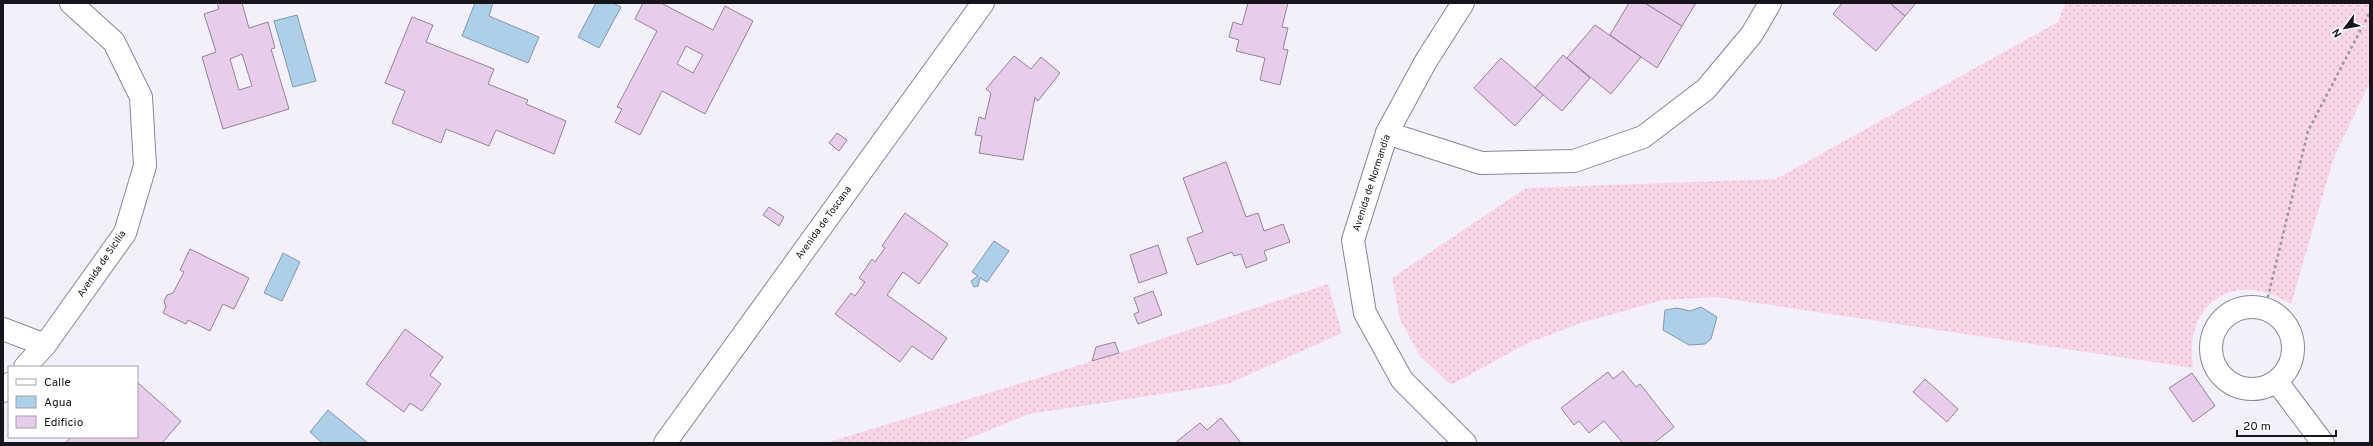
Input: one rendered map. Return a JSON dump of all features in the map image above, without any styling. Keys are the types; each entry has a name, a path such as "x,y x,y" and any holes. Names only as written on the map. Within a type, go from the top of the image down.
{"street":[{"name":"Avenida de Sicilia","path":"26,366 45,344 125,233 145,166 141,97 114,42 71,3"},
{"name":"Avenida de Toscana","path":"665,443 983,3"},
{"name":"Avenida de Normandía","path":"1463,3 1426,61 1387,133 1354,240 1365,313 1402,380 1466,443"},
{"path":"1387,133 1481,163 1574,161 1643,137 1706,89 1752,34 1770,3"},
{"path":"2251,307 2264,309 2276,315 2285,324 2292,342 2292,361 2286,372 2277,382 2264,388 2250,390 2237,387 2225,379 2216,368 2212,355 2212,341 2216,328 2225,317 2237,310 2251,307"},
{"path":"3,329 45,344"},
{"path":"2277,382 2324,443"}],"path":[{"path":"2264,309 2308,131 2370,12"}],"shaded area":[{"path":"2065,3 2370,3 2370,82 2334,157 2291,304 2270,294 2251,290 2233,291 2217,298 2205,310 2196,325 2192,345 2193,368 1716,297 1663,300 1581,323 1528,343 1451,385 1420,356 1400,319 1392,278 1526,188 1776,179 2058,22"},
{"path":"1328,284 1342,333 1228,384 1029,414 957,443 826,443 1119,353"}],"water":[{"path":"475,3 493,3 489,16 539,37 528,63 462,36"},
{"path":"596,3 613,3 621,7 599,48 578,37"},
{"path":"297,15 316,81 293,87 274,21"},
{"path":"994,241 1009,251 987,282 980,278 978,286 974,287 971,281 978,276 972,272"},
{"path":"283,253 300,262 282,301 264,293"},
{"path":"1701,307 1717,317 1711,339 1705,344 1689,345 1663,330 1665,310 1677,308 1690,311"},
{"path":"328,410 368,443 322,443 310,432"}],"building":[{"path":"217,3 242,3 249,28 268,22 275,48 271,49 289,109 223,129 202,57 216,52 204,14 219,9","holes":["242,54 252,86 239,90 230,59"]},
{"path":"643,3 661,3 713,30 725,6 753,21 705,114 662,91 640,135 615,122 622,109 617,107 657,31 635,19","holes":["686,46 703,55 693,73 677,64"]},
{"path":"1248,3 1288,3 1282,27 1288,28 1283,49 1288,50 1280,85 1260,80 1265,58 1236,51 1239,40 1229,37 1233,22 1242,25"},
{"path":"1629,3 1645,3 1682,26 1657,68 1610,35"},
{"path":"1645,3 1696,3 1682,26"},
{"path":"1842,3 1890,3 1905,16 1876,51 1833,14"},
{"path":"1890,3 1916,3 1905,16"},
{"path":"412,17 433,25 426,42 494,69 488,84 528,100 526,104 566,121 554,154 496,130 489,146 446,129 441,143 392,123 405,91 385,83"},
{"path":"1595,25 1641,57 1611,94 1567,58"},
{"path":"1563,55 1590,78 1562,111 1535,88"},
{"path":"1014,56 1031,69 1041,57 1060,73 1038,101 1035,97 1023,160 979,153 982,136 975,135 979,117 985,119 991,93 986,89"},
{"path":"1501,58 1543,95 1515,126 1474,88"},
{"path":"837,133 847,140 839,151 829,143"},
{"path":"1226,162 1246,217 1258,213 1264,231 1283,224 1290,242 1264,251 1267,260 1246,268 1241,254 1234,256 1232,252 1197,265 1187,238 1203,232 1183,178"},
{"path":"769,207 784,217 779,226 763,215"},
{"path":"905,213 948,244 919,284 903,272 887,295 947,338 932,360 912,346 900,362 835,314 851,293 855,296 865,282 859,278 872,259 875,262 885,248 882,246"},
{"path":"1158,245 1167,273 1139,283 1130,255"},
{"path":"190,249 249,278 234,309 223,304 210,331 188,320 186,324 163,313 166,307 164,301 167,295 173,293 184,272 180,270"},
{"path":"1153,291 1162,315 1138,324 1134,314 1139,312 1134,298"},
{"path":"405,329 443,357 430,375 441,384 422,411 410,403 404,412 366,384"},
{"path":"1115,342 1119,353 1092,361 1096,347"},
{"path":"1623,371 1636,387 1640,384 1674,427 1654,443 1623,443 1604,421 1589,433 1579,421 1574,425 1561,408 1608,372 1613,379"},
{"path":"2192,373 2215,406 2193,422 2169,388"},
{"path":"1925,379 1958,409 1947,422 1913,392"},
{"path":"138,383 181,421 162,443 65,443 70,438 138,438"},
{"path":"1221,418 1241,443 1175,443 1200,423 1207,430"}]}
